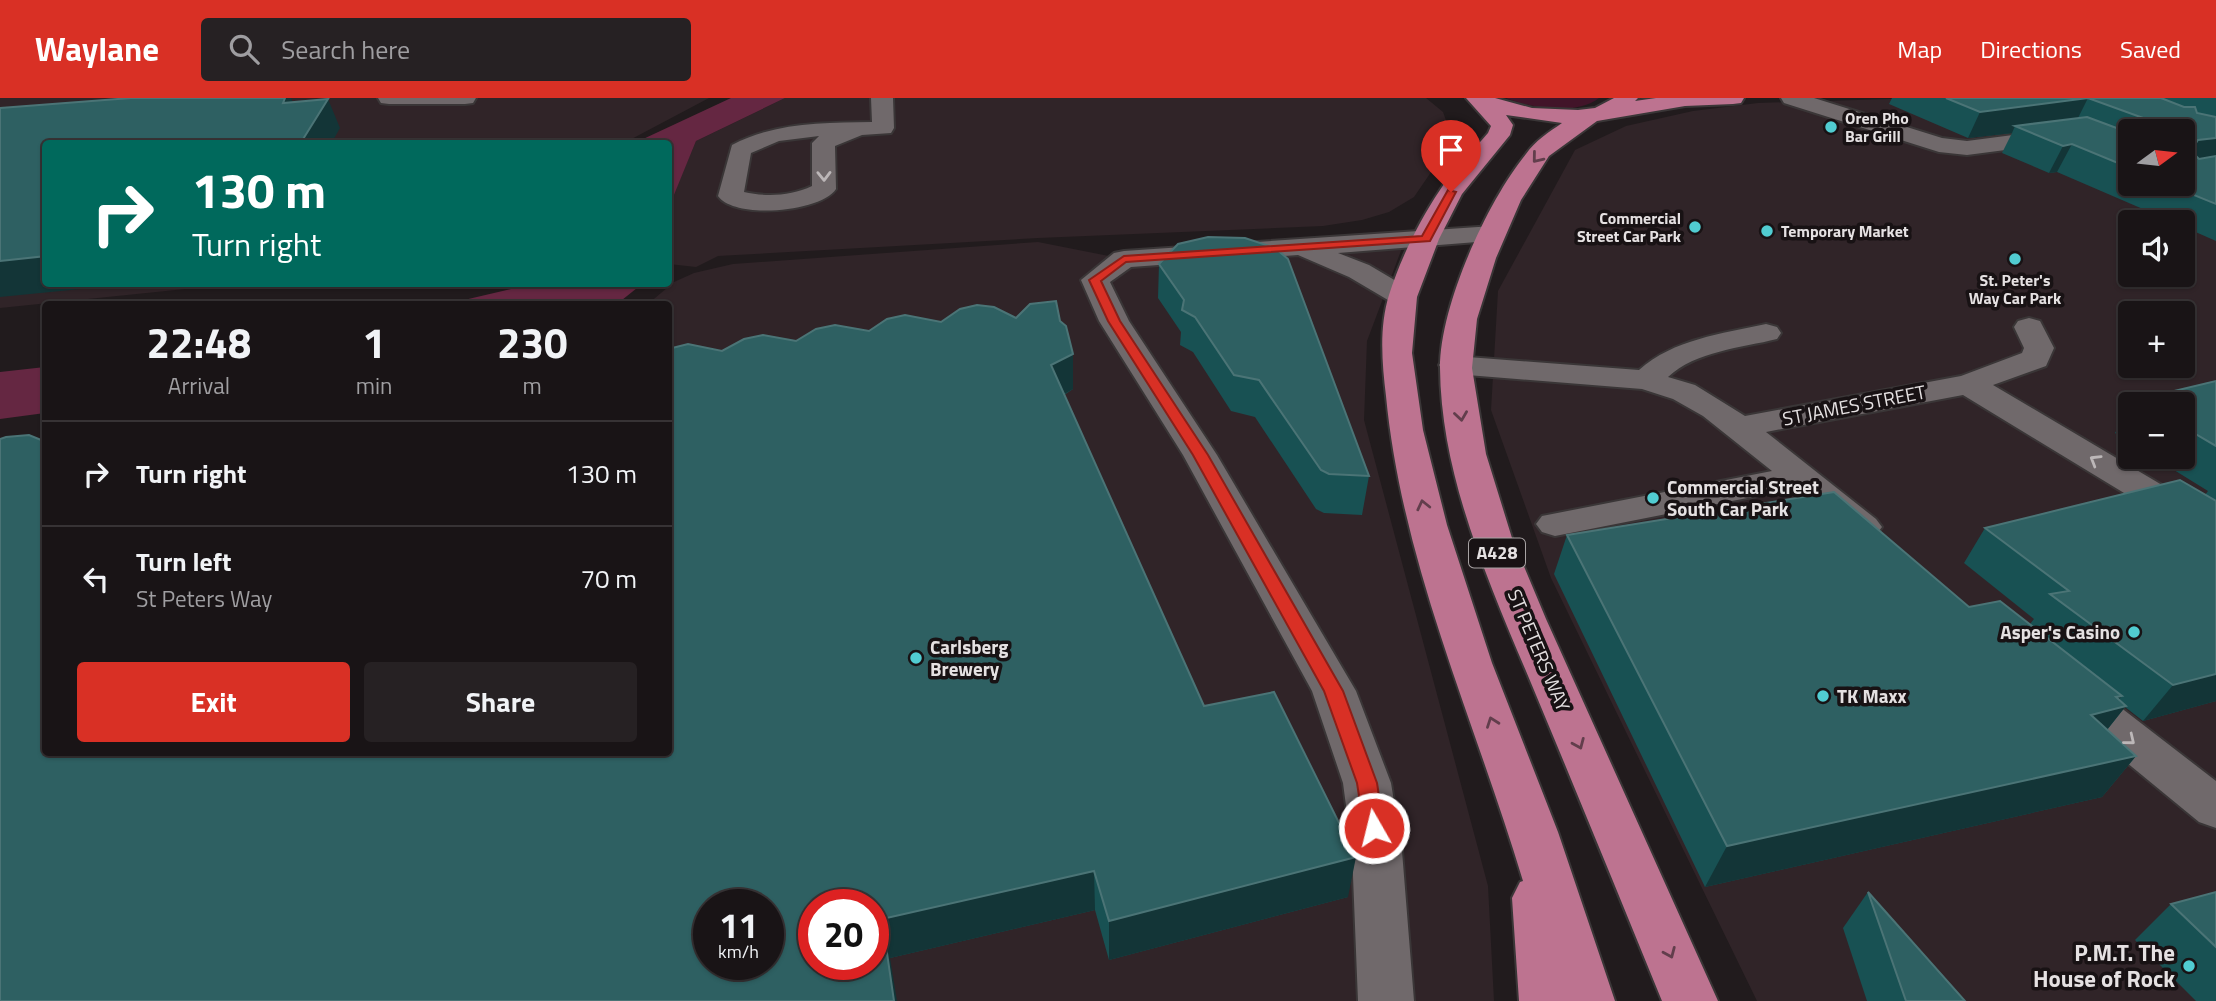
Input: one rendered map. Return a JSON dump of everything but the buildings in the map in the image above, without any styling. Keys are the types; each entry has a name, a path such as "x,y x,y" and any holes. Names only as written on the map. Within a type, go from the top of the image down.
{"highway":[{"name":"ST PETERS WAY","path":"1627,98 1622,105 1598,114 1552,140 1534,158 1493,234 1462,316 1455,365 1461,421 1493,542 1690,1001"},
{"path":"1480,99 1525,113 1563,117 1685,100 1733,98"},
{"name":"A428","path":"1480,99 1502,125 1499,135 1451,192 1426,239 1403,297 1397,353 1406,430 1428,525 1471,663 1533,832 1587,1001"},
{"path":"1533,832 1547,1001"}],"street":[{"path":"389,98 465,98"},
{"path":"855,130 823,143 824,188 812,197 743,201 731,195 740,150 757,139 807,130 883,128 882,98"},
{"path":"1792,98 1850,108 1940,153 2076,134 2118,151"},
{"path":"1967,148 2004,167"},
{"path":"1386,1001 1377,851 1367,783 1334,691 1200,455 1114,321 1095,280 1124,259 1493,234"},
{"path":"1298,246 1359,271 1403,297"},
{"name":"ST JAMES STREET","path":"1739,427 1968,384 2035,359 2039,348 2029,327"},
{"path":"1646,380 1667,361 1686,352 1766,332"},
{"path":"1455,365 1646,380 1699,400 1739,427 1888,547"},
{"path":"1968,384 2216,533"},
{"path":"1555,524 1785,465"},
{"path":"2041,669 2216,808"}],"shaded area":[{"path":"0,98 709,98 630,140 42,140 42,287 205,287 68,301 42,301 42,304 0,308"},
{"path":"731,98 785,98 696,141 672,200 672,140 641,140"},
{"path":"785,98 1426,98 1443,112 1453,140 1414,197 1389,212 1362,220 1323,226 1038,238 718,256 696,267 672,264 672,198 696,141"},
{"path":"1506,98 1599,98 1589,104 1566,109 1528,105"},
{"path":"1921,98 2216,98 2216,1001 1757,1001 1551,578 1491,410 1498,291 1575,150 1626,126 1693,111 1758,103"},
{"path":"1405,240 1367,341 1364,420 1488,886 1494,1001 0,1001 0,465 42,727 42,756 672,756 672,301 652,301 668,287 672,287 674,282 694,273 733,264 1038,242 1124,259"},
{"path":"519,287 638,287 621,301 460,301"},
{"path":"42,367 42,413 0,419 0,372"}],"place":[{"name":"Oren Pho Bar Grill","path":"1831,127"},
{"name":"Commercial Street Car Park","path":"1695,227"},
{"name":"Temporary Market","path":"1767,231"},
{"name":"St. Peter's Way Car Park","path":"2015,259"},
{"name":"Commercial Street South Car Park","path":"1653,498"},
{"name":"Asper's Casino","path":"2134,632"},
{"name":"Carlsberg Brewery","path":"916,658"},
{"name":"TK Maxx","path":"1823,696"},
{"name":"P.M.T. The House of Rock","path":"2189,966"}],"route":[{"path":"1374,828 1367,783 1334,691 1200,455 1114,321 1095,280 1124,259 1426,239 1451,192"}]}
